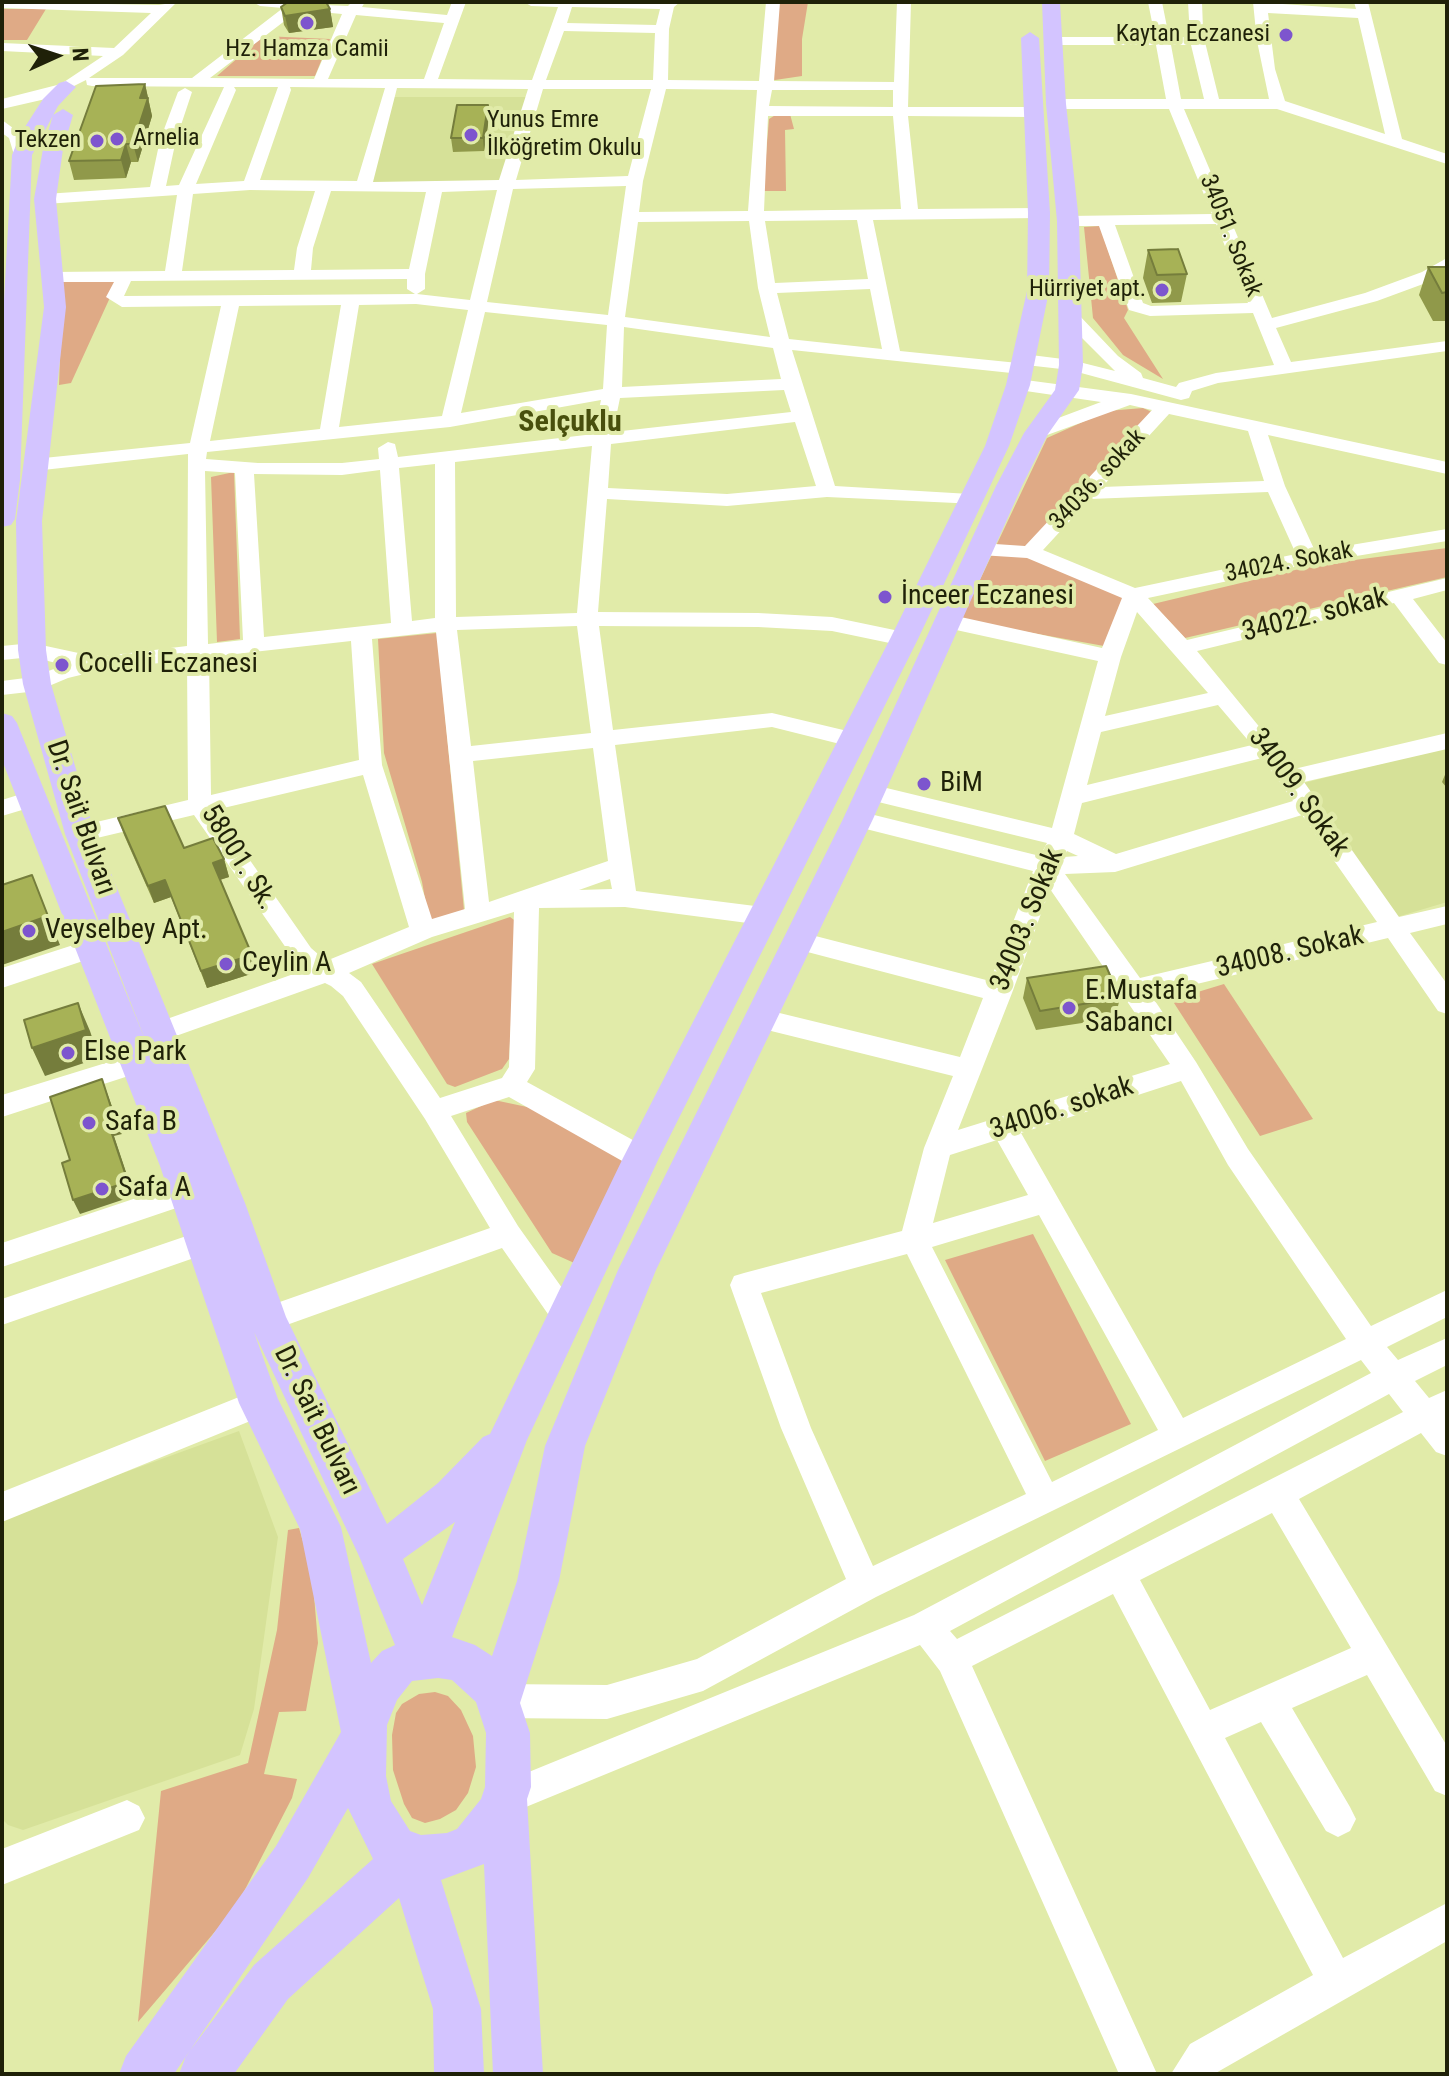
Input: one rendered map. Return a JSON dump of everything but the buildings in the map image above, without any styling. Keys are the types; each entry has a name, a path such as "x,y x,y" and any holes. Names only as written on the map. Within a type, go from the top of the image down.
{"main road":[{"path":"499,1701 538,1581 565,1446 637,1270 864,806 1036,433 1069,378 1071,317 1054,217 1044,108 1029,2"},
{"path":"1044,108 1052,41 1051,2"},
{"name":"Dr. Sait Bulvarı","path":"2,519 14,475 53,291 45,199 53,149 71,100 50,103 31,133 22,155 6,364 14,475 29,521 17,651 37,684 80,834 227,1203 267,1319 377,1548 422,1658"},
{"path":"422,1658 508,1438 641,1158 904,639 997,446 1020,371 1054,217"},
{"path":"12,290 31,311 44,310 53,291"},
{"name":"Dr. Sait Bulvarı","path":"2,723 18,803 92,948 187,1193 259,1403 320,1527 364,1735"},
{"path":"377,1548 394,1543 420,1525 453,1497 508,1438"},
{"path":"438,1656 460,1660 481,1674 494,1689 499,1701 508,1733 510,1760 500,1812 473,1845 449,1856 410,1857 395,1850 381,1831 369,1805 363,1776 364,1735 372,1702 381,1685 397,1666 438,1656"},
{"path":"144,2074 292,1862 364,1735"},
{"path":"504,1799 518,2074"},
{"path":"204,2074 271,1982 410,1857"},
{"path":"410,1857 457,2009 459,2074"}],"street":[{"path":"260,2 355,7 452,20"},
{"path":"430,82 459,2"},
{"path":"531,2 668,3 662,29 658,89 635,181 616,321 612,393 602,440 587,619 625,898"},
{"path":"773,2 756,214 767,288 791,384 827,491"},
{"path":"904,2 900,109 910,214"},
{"name":"34051. Sokak","path":"1155,2 1160,41 1175,105 1225,219 1284,368"},
{"path":"1195,2 1197,37 1213,105"},
{"path":"157,190 168,140 191,87 298,3"},
{"path":"450,421 506,185 566,3"},
{"path":"2,4 118,52"},
{"path":"1278,104 1268,69 1261,5 1363,8 1394,140"},
{"path":"71,100 118,52 172,7"},
{"path":"71,100 172,7"},
{"path":"2,47 54,23 172,7"},
{"path":"320,81 355,7"},
{"path":"557,27 662,29"},
{"path":"1052,41 1265,37"},
{"path":"2,104 45,95 71,100 191,87 320,81 430,82 536,89"},
{"path":"92,82 229,90 658,89 900,109 1278,104 1394,140 1445,152"},
{"path":"763,98 900,86"},
{"path":"173,277 186,188 229,90"},
{"path":"250,185 284,90"},
{"path":"363,187 391,90"},
{"path":"4,128 16,136 22,155"},
{"path":"45,199 250,185 435,187 635,181"},
{"path":"302,275 305,248 324,187"},
{"path":"416,299 416,274 435,187"},
{"path":"632,217 910,214 1054,217 1106,222 1225,219"},
{"path":"864,216 892,356"},
{"path":"1106,222 1135,306 1141,310 1291,320 1371,297 1428,276 1447,263"},
{"path":"53,291 125,277 416,274"},
{"path":"125,277 115,297 122,302 416,299 478,304 1069,378 1144,384 1447,453"},
{"path":"767,288 878,284"},
{"path":"328,435 351,300"},
{"name":"58001. Sk.","path":"231,301 196,457 200,806 302,955 311,965 340,979 352,989 434,1111 508,1234 567,1318"},
{"path":"1071,317 1112,360 1144,384"},
{"path":"1181,394 1185,387 1216,378 1446,348"},
{"path":"1069,378 1164,408 1447,468"},
{"path":"14,475 196,457 328,435 450,421 612,393 791,384"},
{"path":"1036,433 1102,407 1131,400"},
{"name":"34036. sokak","path":"1030,552 1164,408"},
{"path":"196,457 244,468 342,469 802,416"},
{"path":"1256,426 1275,486 1308,558"},
{"path":"387,429 402,627"},
{"path":"445,458 446,624 478,915"},
{"path":"244,468 254,645"},
{"path":"1087,493 1275,486"},
{"path":"599,493 727,500 827,491 970,500"},
{"name":"34024. Sokak","path":"1133,595 1308,558 1447,535"},
{"path":"980,549 1030,552 1133,595"},
{"name":"34022. sokak","path":"1182,648 1447,584"},
{"name":"34009. Sokak","path":"1133,595 1268,749 1447,1004"},
{"name":"34003. Sokak","path":"914,1240 938,1148 1047,866 1061,838 1110,657 1133,595"},
{"path":"1399,595 1447,658"},
{"path":"2,688 37,684 61,673 105,662 446,624 587,619 758,620 832,624 904,639"},
{"path":"947,621 1110,657"},
{"path":"361,632 371,765 423,931"},
{"path":"17,651 105,662"},
{"path":"1092,727 1224,696"},
{"path":"462,755 772,720 852,739"},
{"path":"1289,778 1447,741"},
{"path":"1072,797 1268,749"},
{"path":"80,834 371,765"},
{"path":"864,806 1047,866 1115,863 1308,805"},
{"path":"864,806 1061,838 1115,863"},
{"path":"159,1032 324,973 423,931 620,866"},
{"path":"1047,866 1134,989 1187,1069 1238,1157 1366,1344 1392,1377 1436,1410 1447,1442"},
{"path":"527,899 625,898 763,916"},
{"path":"434,1111 511,1086 522,1069 527,899"},
{"name":"34008. Sokak","path":"1134,989 1447,915"},
{"path":"796,940 999,993"},
{"path":"2,978 92,948"},
{"path":"759,1018 969,1070"},
{"path":"2,1106 138,1063"},
{"name":"34006. sokak","path":"938,1148 1187,1069"},
{"path":"511,1086 641,1158"},
{"path":"1004,1127 1177,1436"},
{"path":"2,1255 187,1193"},
{"path":"865,1586 796,1428 744,1285 1045,1202"},
{"path":"267,1319 508,1234"},
{"path":"914,1240 1045,1501"},
{"path":"2,1312 204,1242"},
{"path":"499,1701 607,1702 703,1674 865,1586 1447,1303"},
{"path":"504,1799 926,1626 1392,1377 1447,1351"},
{"path":"2,1507 259,1403"},
{"path":"952,1659 1278,1494 1436,1410"},
{"path":"1278,1494 1371,1656 1447,1779"},
{"path":"1120,1575 1337,1984"},
{"path":"926,1626 952,1659 1138,2074"},
{"path":"1201,1731 1371,1656"},
{"path":"1269,1702 1338,1819"},
{"path":"2,1867 127,1818"},
{"path":"1190,2074 1203,2057 1447,1921"}],"shaded area":[{"path":"779,2 808,2 802,39 802,76 775,80 770,79"},
{"path":"2,9 46,9 27,40 2,40"},
{"path":"263,36 330,39 315,76 217,76"},
{"path":"394,97 527,97 502,178 495,182 372,183"},
{"path":"777,114 790,114 794,129 785,130 786,191 763,191 769,119"},
{"path":"1100,226 1128,310 1124,318 1163,379 1123,355 1093,318 1084,227"},
{"path":"118,280 71,383 59,385 63,281"},
{"path":"1143,408 1152,412 1031,551 1133,595 1104,646 961,620 1047,438 1107,411"},
{"path":"234,472 240,639 217,642 211,477"},
{"path":"1447,548 1447,577 1185,638 1153,604 1316,565"},
{"path":"437,633 464,910 429,921 422,882 384,753 378,639"},
{"path":"1447,747 1447,902 1397,917 1304,783"},
{"path":"510,917 517,922 509,1059 502,1069 455,1087 447,1084 372,964"},
{"path":"1224,984 1313,1119 1260,1136 1174,1003 1178,998"},
{"path":"494,1100 532,1108 629,1156 581,1266 552,1253 467,1122 466,1113"},
{"path":"1033,1234 1131,1424 1045,1461 945,1260"},
{"path":"239,1431 278,1537 254,1709 240,1755 23,1830 8,1825 2,1819 2,1522 7,1515"},
{"path":"299,1528 312,1572 318,1643 306,1711 279,1712 264,1774 297,1779 292,1798 236,1907 138,2022 161,1791 248,1763 277,1630 288,1530"},
{"path":"435,1692 448,1696 461,1710 473,1736 476,1767 468,1793 456,1810 425,1823 412,1818 404,1804 393,1770 392,1735 396,1713 402,1704 419,1694"}],"place":[{"name":"Hz. Hamza Camii","path":"307,23"},
{"name":"Kaytan Eczanesi","path":"1286,35"},
{"name":"Yunus Emre İlköğretim Okulu","path":"471,135"},
{"name":"Arnelia","path":"117,139"},
{"name":"Tekzen","path":"97,141"},
{"name":"Hürriyet apt.","path":"1162,290"},
{"name":"İnceer Eczanesi","path":"885,597"},
{"name":"Cocelli Eczanesi","path":"62,665"},
{"name":"BiM","path":"924,784"},
{"name":"Veyselbey Apt.","path":"29,931"},
{"name":"Ceylin A","path":"226,964"},
{"name":"E.Mustafa Sabancı","path":"1069,1008"},
{"name":"Else Park","path":"68,1053"},
{"name":"Safa B","path":"89,1123"},
{"name":"Safa A","path":"102,1189"}],"district":[{"name":"Selçuklu","path":"570,423"}]}
